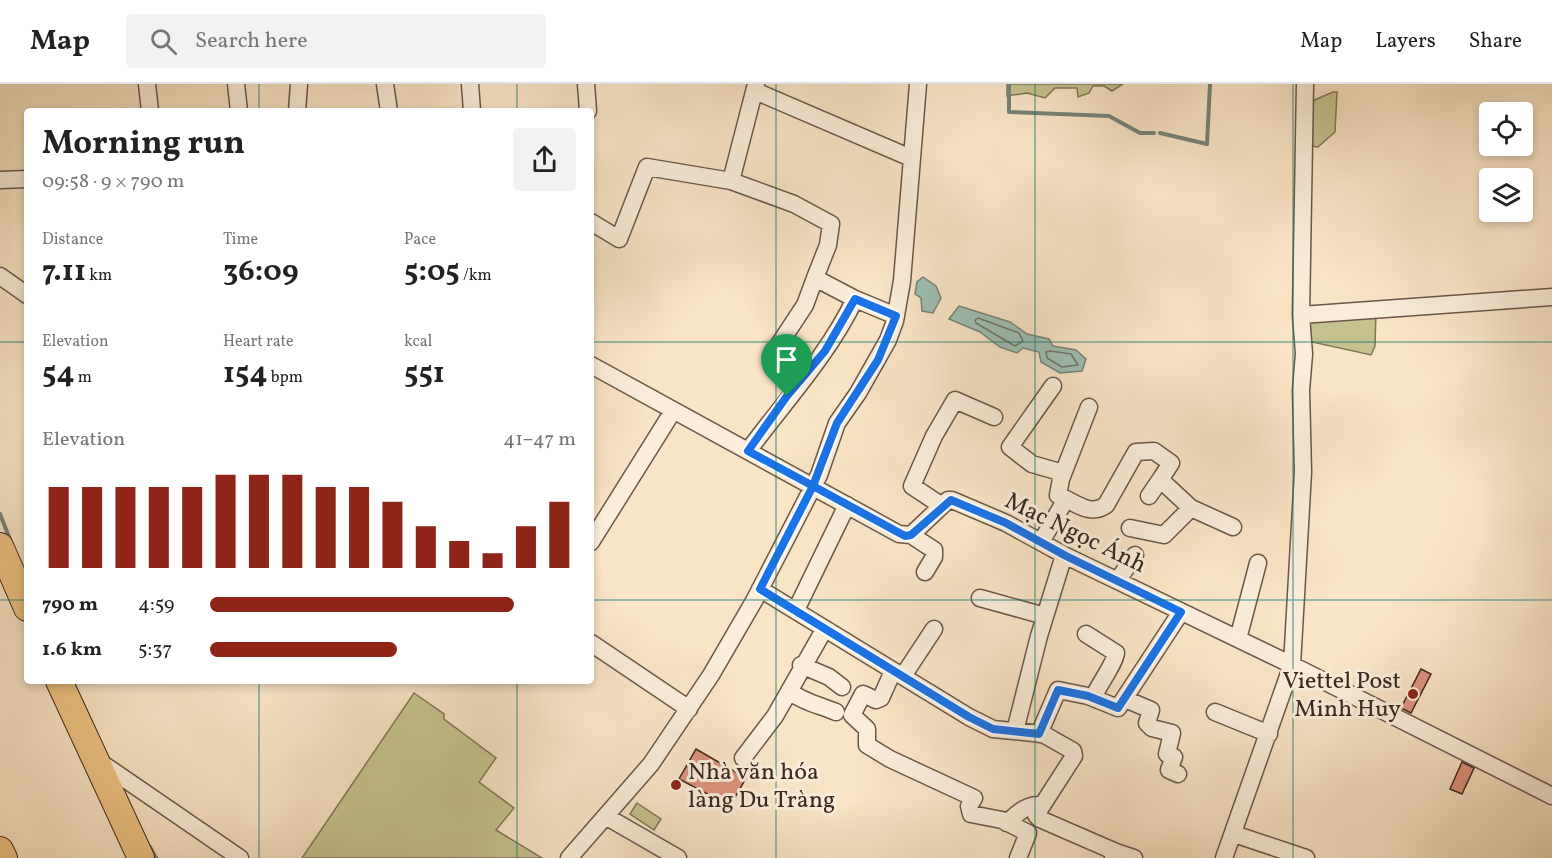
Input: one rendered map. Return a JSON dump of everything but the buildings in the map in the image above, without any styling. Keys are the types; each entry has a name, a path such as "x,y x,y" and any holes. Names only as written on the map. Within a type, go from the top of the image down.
{"main road":[{"path":"0,546 24,601"},
{"path":"60,684 141,858"},
{"path":"0,850 4,858"}],"street":[{"path":"147,84 150,108"},
{"path":"236,84 239,108"},
{"path":"297,108 299,84"},
{"path":"385,84 389,108"},
{"path":"470,84 472,108"},
{"path":"586,84 588,108"},
{"path":"569,858 607,817 691,716 813,486 837,423 878,360 896,316 902,280 918,84"},
{"path":"1224,858 1292,664 1303,483 1301,390 1304,354 1301,315 1305,84"},
{"path":"731,181 755,87 911,158"},
{"path":"594,224 620,238 647,167 731,181 794,204 831,225 828,245 805,305 777,346"},
{"path":"0,180 24,179"},
{"path":"0,276 24,293"},
{"path":"815,278 855,299 896,316"},
{"path":"1301,315 1552,297"},
{"path":"748,451 787,396 825,351 855,299"},
{"path":"594,367 899,534 911,535 934,550 934,557 925,572"},
{"path":"1053,386 1010,447 1032,464 1063,473"},
{"path":"911,535 942,506 912,486 934,436 955,400 994,417"},
{"path":"1089,407 1063,473 1059,495 1092,511 1100,509 1106,505 1136,452 1154,451 1171,463 1149,496"},
{"path":"594,537 673,411"},
{"path":"1162,477 1164,483 1191,508 1233,527"},
{"path":"1041,542 1066,499"},
{"name":"Mạc Ngọc Ánh","path":"942,506 951,500 1006,523 1064,555 1292,664 1552,796"},
{"path":"796,610 847,506"},
{"path":"1130,528 1164,535 1191,508"},
{"path":"1016,731 1045,616 1064,555"},
{"path":"1118,580 1135,555"},
{"path":"1238,639 1258,563"},
{"path":"760,589 824,630 985,725 993,729 1039,734 1073,751 1074,756 1036,815 1115,855 1134,858"},
{"path":"980,598 1045,616"},
{"path":"1039,734 1058,690 1092,698 1118,708 1181,612"},
{"path":"934,629 881,698 876,700 863,693 852,715 867,729 867,745 880,748 974,798 969,806 971,814 1007,823 1028,833 1018,858"},
{"path":"743,758 775,716 801,665 824,630"},
{"path":"1086,634 1116,653 1116,659 1092,698"},
{"path":"594,646 691,716"},
{"path":"801,665 829,677 842,687"},
{"path":"789,692 804,702 812,702 836,712"},
{"path":"1125,699 1151,710 1147,723 1152,728 1172,733 1167,754 1174,757 1169,770 1178,774"},
{"path":"1215,712 1269,734"},
{"path":"93,758 240,858"},
{"path":"1007,823 1020,810 1033,804 1042,805"},
{"path":"607,817 678,858"},
{"path":"1234,834 1306,858"}],"shaded area":[{"path":"1007,84 1123,84 1112,91 1104,86 1093,86 1089,93 1078,97 1077,88 1055,88 1045,98 1027,93 1007,96"},
{"path":"1337,92 1335,132 1318,147 1305,145 1305,104"},
{"path":"1376,311 1375,346 1371,355 1303,340 1301,316"},
{"path":"414,693 444,714 444,719 496,758 479,782 514,808 496,830 542,858 302,858"},
{"path":"637,803 661,819 654,830 630,814"}],"water":[{"path":"923,277 936,286 941,298 933,313 922,311 921,298 915,294 917,282"},
{"path":"959,306 1010,322 1027,334 1049,339 1053,346 1076,350 1086,359 1082,371 1060,373 1041,362 1039,352 1023,348 1017,353 1000,347 980,332 949,319"}],"waterway":[{"path":"1009,84 1009,112 1109,116 1140,133 1154,133"},
{"path":"1160,133 1207,144 1210,84"},
{"path":"0,514 11,542"},
{"path":"150,847 156,858"}],"place":[{"name":"Viettel Post Minh Huy","path":"1413,694"},
{"name":"Nhà văn hóa làng Du Tràng","path":"676,785"}],"route":[{"path":"787,396 748,451 813,486 760,589 835,637 993,729 1039,734 1058,690 1068,694 1088,696 1118,708 1129,695 1156,648 1181,612 1066,556 1006,523 951,500 948,500 911,535 905,536 813,486 837,423 878,360 896,316 855,299 825,351 808,374 787,396"}]}
